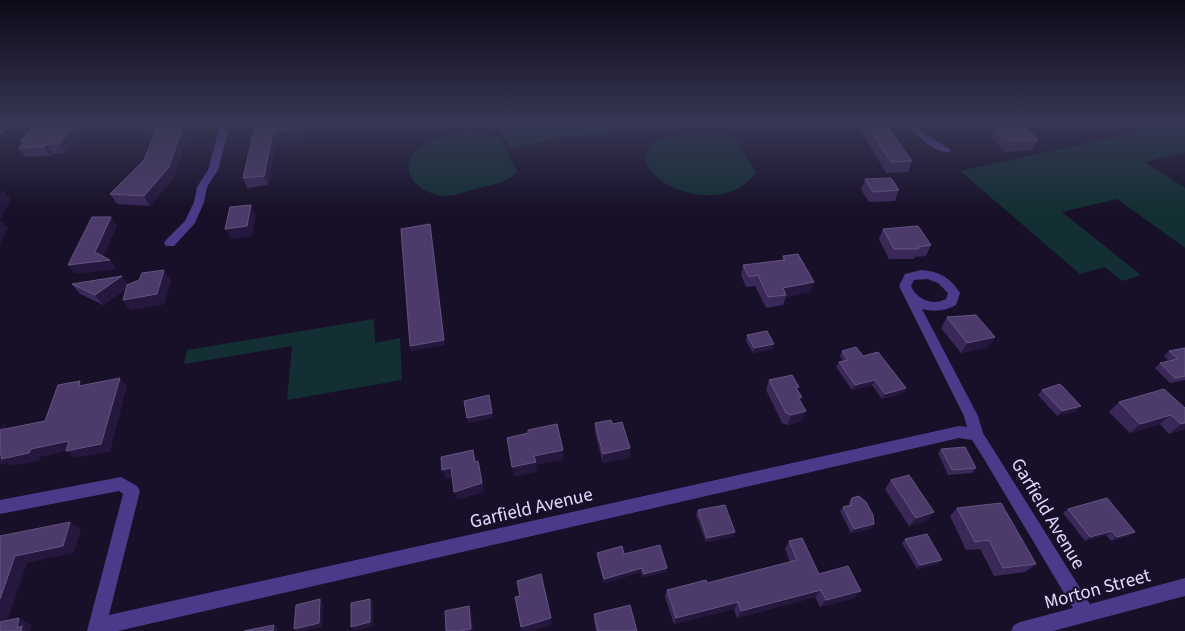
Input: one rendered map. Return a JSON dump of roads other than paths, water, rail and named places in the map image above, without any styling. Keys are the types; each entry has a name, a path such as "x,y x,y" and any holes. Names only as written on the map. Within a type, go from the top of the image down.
{"street":[{"path":"170,243 190,223 199,202 202,186 213,170 218,151"},
{"name":"Garfield Avenue","path":"910,297 971,416 976,435 990,454 1086,614"},
{"name":"Garfield Avenue","path":"96,629 959,432 976,435"},
{"path":"0,507 121,484 132,491 96,629"},
{"name":"Morton Street","path":"1020,631 1185,587"}]}
